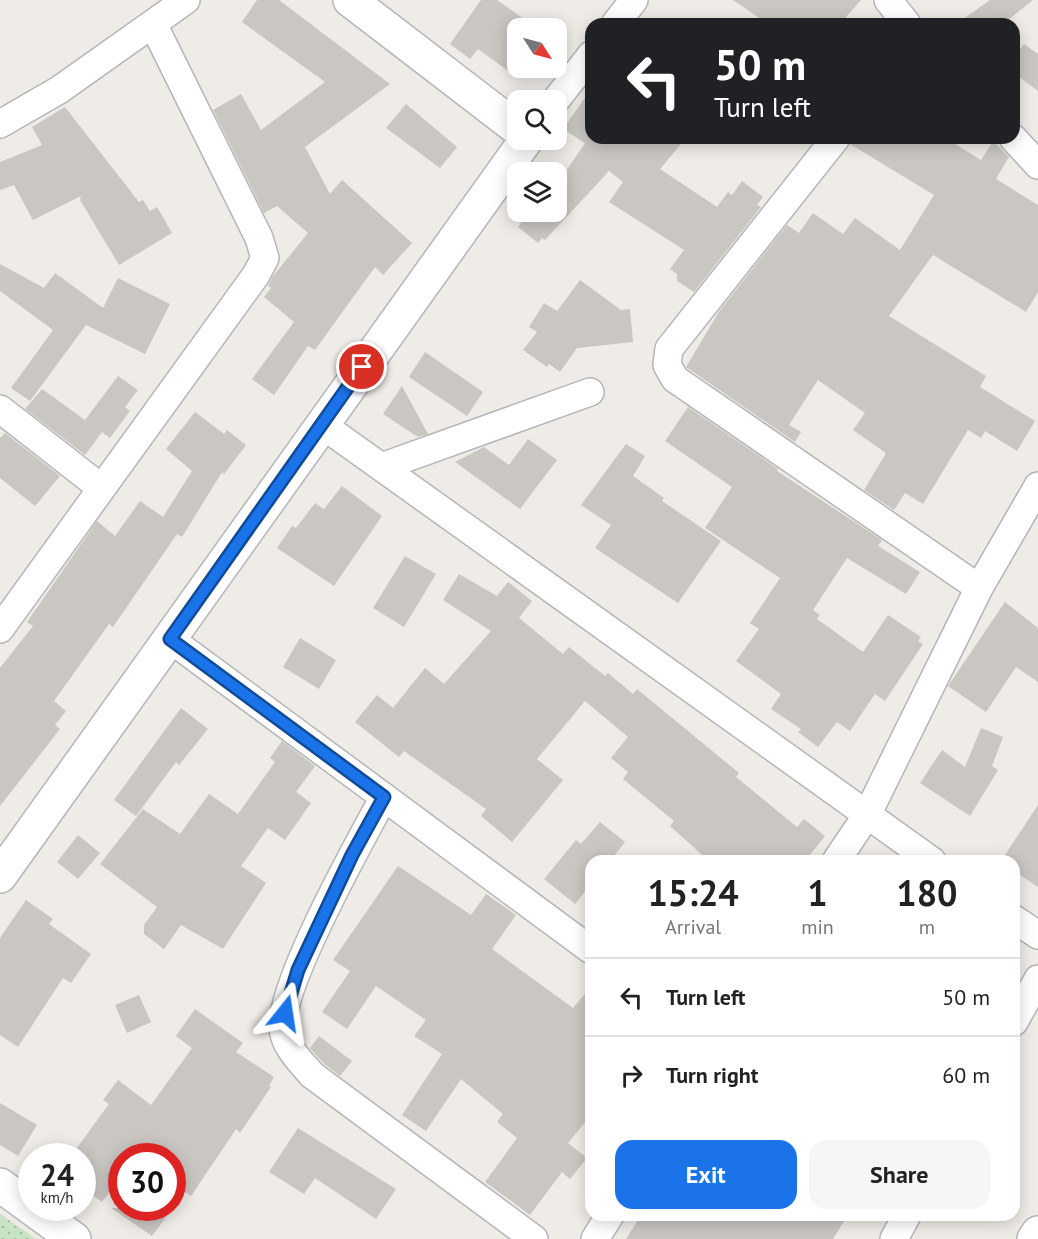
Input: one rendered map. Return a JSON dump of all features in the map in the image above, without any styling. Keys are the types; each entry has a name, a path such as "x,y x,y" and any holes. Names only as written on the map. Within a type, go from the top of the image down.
{"street":[{"path":"0,124 59,90 186,0"},
{"path":"350,0 507,121"},
{"path":"620,18 634,0"},
{"path":"888,0 902,18"},
{"path":"0,629 100,487 256,275 265,258 259,238 153,24"},
{"path":"564,90 585,63"},
{"path":"831,144 669,349 667,365 675,379 979,588"},
{"path":"1019,144 1038,165"},
{"path":"2,870 519,150"},
{"path":"384,466 590,392"},
{"path":"0,409 100,487"},
{"path":"321,424 384,466 924,855"},
{"path":"840,855 867,815 979,588 1038,486"},
{"path":"170,639 585,946"},
{"path":"384,797 352,855 298,970 288,997 282,1029 293,1054 312,1075 534,1239"},
{"path":"1020,922 1038,935"},
{"path":"1020,1011 1038,979"},
{"path":"0,1185 74,1239"},
{"path":"595,1239 606,1221"},
{"path":"894,1239 904,1221"},
{"path":"1034,1239 1038,1233"}],"green space":[{"path":"0,1214 36,1239 0,1239"}],"building":[{"path":"257,0 279,0 390,84 305,147 330,194 342,180 412,243 383,275 375,267 315,350 308,346 274,395 252,379 294,322 264,297 271,288 268,286 273,276 308,233 277,206 264,213 213,110 241,94 261,130 325,82 242,22"},
{"path":"481,0 497,0 523,18 507,18 507,70 478,49 470,59 450,44"},
{"path":"733,0 861,0 845,18 759,18"},
{"path":"990,0 1033,0 1010,18 964,18"},
{"path":"1024,44 1038,54 1038,91 1020,78 1020,49"},
{"path":"585,98 585,143 567,132 567,123"},
{"path":"406,104 457,147 440,168 386,128"},
{"path":"65,107 139,202 143,200 150,211 157,207 172,233 119,265 80,200 81,196 33,220 14,185 0,190 0,162 42,145 32,127"},
{"path":"585,143 681,144 660,169 717,207 728,192 732,195 742,181 763,197 757,205 761,207 694,292 677,281 677,274 670,269 684,250 609,202 623,182 609,171 567,216 567,170"},
{"path":"850,144 955,144 981,160 991,144 996,144 1009,157 996,179 1038,205 1038,292 1026,312 933,255 889,316 986,376 980,387 1035,421 1017,451 985,431 981,438 968,430 923,504 905,493 894,510 864,490 886,453 853,430 865,413 818,380 789,425 801,432 795,442 686,367 720,310 787,225 799,233 813,213 843,234 855,218 900,250 934,195"},
{"path":"562,222 545,240 542,238 538,243 518,227 521,223"},
{"path":"0,264 44,288 55,273 103,308 118,278 170,304 145,354 86,325 30,401 11,388 53,330 0,291"},
{"path":"580,280 621,310 630,309 633,342 577,348 560,372 549,364 547,367 523,350 537,332 529,327 544,303 557,311"},
{"path":"425,352 483,392 467,416 409,377"},
{"path":"118,376 138,390 125,407 130,411 110,438 102,432 85,455 25,409 42,389 85,420"},
{"path":"402,386 428,434 418,437 383,414"},
{"path":"688,407 778,469 777,471 882,540 878,546 920,572 906,594 847,558 813,610 820,615 817,619 863,652 888,615 921,637 918,641 923,644 885,701 875,694 850,731 837,722 818,747 798,732 801,729 771,709 781,694 736,661 759,629 750,623 780,578 705,528 732,487 665,441"},
{"path":"195,412 224,434 227,430 246,445 224,474 222,472 182,537 177,534 113,627 109,624 54,701 66,711 55,725 60,729 0,806 0,668 33,626 27,622 97,521 115,536 140,501 163,517 192,471 166,449"},
{"path":"5,433 60,476 35,506 0,478 0,438"},
{"path":"528,439 557,460 520,509 455,462 484,447 509,465"},
{"path":"626,444 645,456 633,476 664,498 662,501 721,541 678,603 595,548 611,525 581,505"},
{"path":"342,486 382,516 334,586 277,548 292,526 296,528 315,503 324,509"},
{"path":"405,556 436,574 404,627 373,608"},
{"path":"459,574 497,596 508,582 532,601 519,618 563,654 569,647 605,676 608,673 633,694 637,689 739,773 736,777 797,827 804,819 825,836 810,855 702,855 670,826 674,821 623,779 628,772 611,758 628,737 585,701 537,759 563,780 512,842 481,816 486,809 404,751 399,757 355,722 377,695 393,708 425,668 444,684 491,631 443,600"},
{"path":"1005,602 1038,628 1038,682 1016,667 986,712 948,686"},
{"path":"300,638 336,660 319,689 283,667"},
{"path":"181,708 208,729 179,765 176,762 136,816 114,800"},
{"path":"981,728 1003,737 992,766 998,770 970,816 920,783 942,750 965,767"},
{"path":"282,741 315,766 296,792 311,803 285,840 268,828 241,866 266,883 223,949 181,925 164,949 144,934 144,925 157,907 100,864 143,809 180,834 209,794 238,814 275,762 270,758"},
{"path":"1038,805 1038,887 1020,875 1020,855 1005,855"},
{"path":"600,822 625,842 615,855 585,855 585,892 575,904 544,879 576,840 581,844"},
{"path":"78,835 100,853 78,879 57,862"},
{"path":"398,866 471,915 486,894 516,915 492,949 573,1008 585,994 585,1122 568,1143 585,1156 585,1160 570,1179 562,1172 530,1215 485,1182 517,1138 497,1122 503,1114 461,1079 426,1131 402,1115 442,1054 414,1036 426,1020 376,986 347,1029 322,1012 350,971 333,960"},
{"path":"26,900 53,919 49,924 91,954 71,983 63,978 18,1047 0,1035 0,938"},
{"path":"139,995 151,1022 127,1033 115,1005"},
{"path":"195,1009 243,1043 236,1052 274,1077 269,1086 271,1087 240,1133 236,1129 191,1196 186,1193 186,1143 108,1143 108,1194 102,1202 96,1198 96,1143 80,1143 109,1104 103,1100 118,1080 151,1105 192,1048 176,1036"},
{"path":"319,1036 352,1061 340,1076 323,1063 310,1048"},
{"path":"0,1103 37,1125 26,1143 18,1143 18,1156 0,1145"},
{"path":"298,1128 396,1189 376,1219 315,1178 304,1194 269,1172"},
{"path":"130,1221 163,1221 152,1236"},
{"path":"637,1221 844,1221 833,1239 626,1239"}],"route":[{"path":"285,1013 298,970 352,855 384,797 170,639 362,367"}]}
